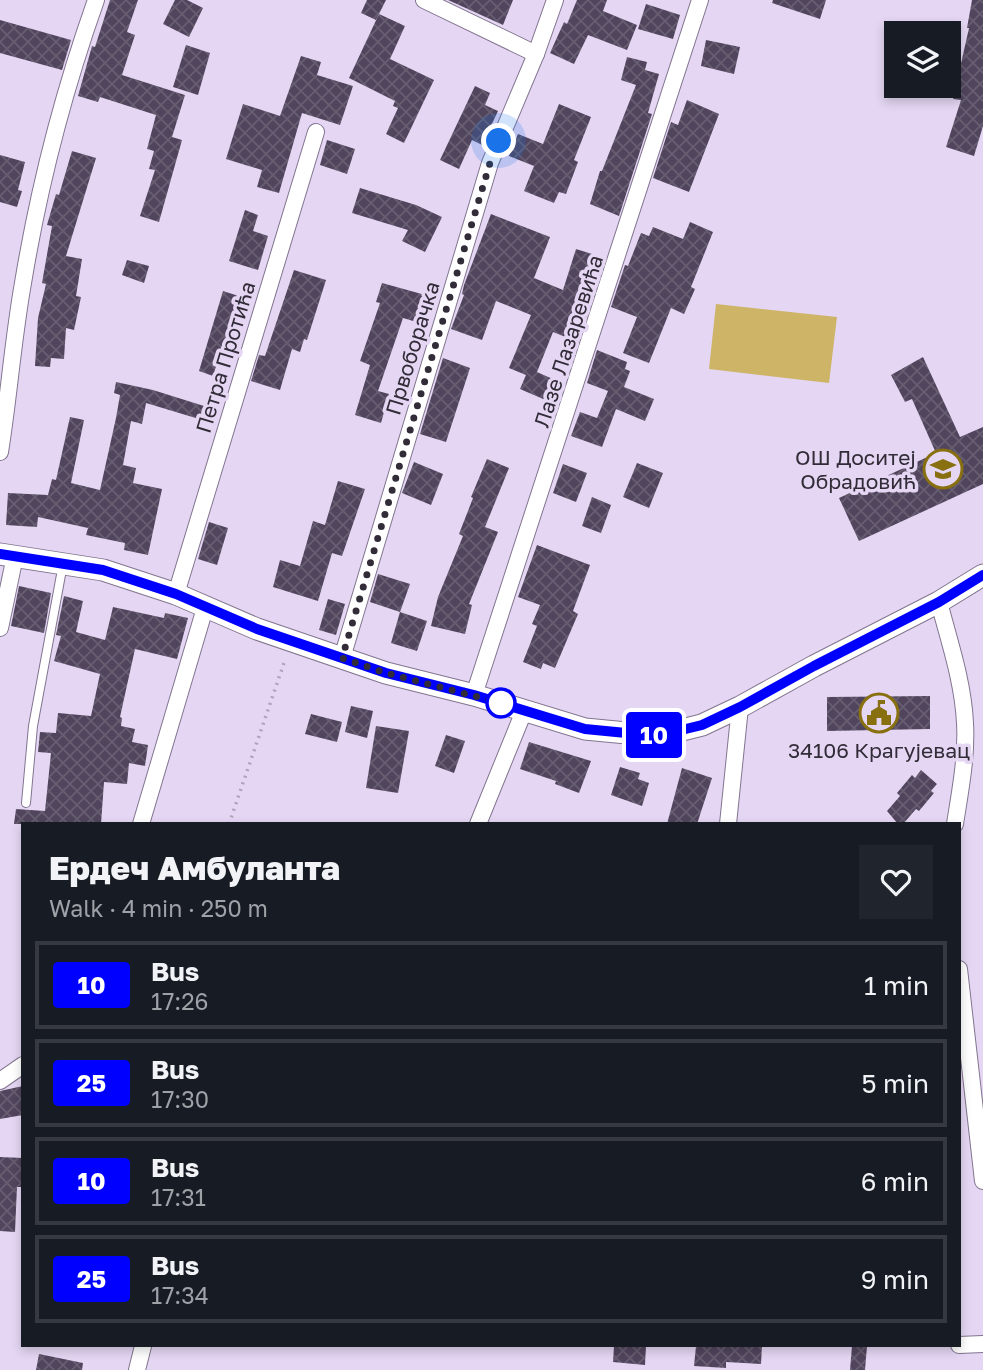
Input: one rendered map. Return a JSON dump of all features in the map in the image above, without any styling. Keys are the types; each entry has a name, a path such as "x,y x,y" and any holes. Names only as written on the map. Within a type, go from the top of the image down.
{"street":[{"path":"0,452 22,284 44,173 64,94 96,0"},
{"path":"424,0 536,54"},
{"name":"Првоборачка","path":"342,658 490,163 536,54 555,0"},
{"name":"Лазе Лазаревића","path":"474,695 700,0"},
{"name":"Петра Протића","path":"176,594 316,132"},
{"path":"0,628 8,555 103,570 176,594 291,641 386,673 474,695 585,729 657,736 702,725 740,707 939,602 983,575"},
{"path":"939,602 957,671 965,724 961,787 954,822"},
{"path":"142,822 205,608"},
{"path":"728,822 740,707"},
{"path":"479,822 524,711"},
{"path":"961,987 983,1181"},
{"path":"0,1081 21,1066"},
{"path":"961,1345 983,1344"},
{"path":"137,1370 143,1347"}],"lane":[{"path":"26,803 33,726 63,564"}],"path":[{"path":"230,822 291,641"}],"shaded area":[{"path":"716,304 837,317 829,383 709,369"}],"building":[{"path":"110,0 138,0 127,32 135,35 122,75 185,95 172,137 182,140 159,222 140,216 155,170 149,169 154,151 147,149 156,115 100,97 98,102 78,96 92,46 95,47"},
{"path":"175,0 187,0 203,8 189,37 163,24"},
{"path":"367,0 386,0 376,20 361,13"},
{"path":"448,0 513,0 503,25"},
{"path":"577,0 607,0 603,11 637,25 627,50 588,35 574,64 550,53"},
{"path":"773,0 826,0 820,19 772,3"},
{"path":"972,0 983,0 983,126 974,156 946,147 961,100 953,99 961,98 961,64"},
{"path":"646,4 680,15 673,39 638,29"},
{"path":"379,14 405,26 390,59 434,80 404,143 386,134 398,108 393,106 395,101 349,78"},
{"path":"0,20 71,40 62,70 0,53"},
{"path":"706,40 740,47 734,74 701,66"},
{"path":"186,45 210,53 198,95 173,87"},
{"path":"301,56 321,62 317,75 353,86 340,125 302,113 279,193 257,187 262,170 226,159 243,104 280,116"},
{"path":"627,57 647,62 645,70 659,74 648,113 652,114 619,216 590,204 600,171 636,85 621,80"},
{"path":"475,86 490,93 485,105 498,111 482,145 472,140 459,169 440,160"},
{"path":"687,100 719,114 689,192 653,178 671,122 678,125"},
{"path":"559,104 591,117 574,160 578,162 566,194 559,192 554,203 524,191 534,166 509,156 518,134 543,144"},
{"path":"327,140 355,149 347,174 320,165"},
{"path":"72,151 96,158 66,256 82,259 76,296 81,297 74,330 66,328 64,359 51,358 50,367 35,366 38,318 46,284 42,283 52,226 47,225"},
{"path":"0,155 25,162 18,190 22,191 17,207 0,202"},
{"path":"360,188 416,205 442,217 425,252 402,241 408,230 352,213"},
{"path":"245,210 258,215 253,231 268,236 258,270 229,261"},
{"path":"491,214 550,237 534,278 563,290 576,249 605,258 578,342 553,332 537,372 564,384 557,405 520,389 526,375 509,368 531,315 496,301 482,340 451,329 464,295 464,285"},
{"path":"690,222 713,232 691,287 695,289 684,314 671,308 649,363 623,353 637,317 611,307 625,265 628,266 641,233 649,236 653,227 683,239"},
{"path":"127,260 149,266 144,283 122,275"},
{"path":"294,270 326,280 307,340 304,339 300,352 292,349 280,390 251,381 259,355 265,356"},
{"path":"382,283 429,296 420,323 403,318 378,391 389,394 381,423 355,415 370,365 360,361 380,303 376,302"},
{"path":"223,291 251,300 238,342 225,338 213,376 199,371"},
{"path":"597,350 627,362 625,369 630,371 624,387 654,399 645,421 616,409 602,447 571,436 580,412 597,418 608,391 587,383"},
{"name":"ОШ Доситеј Обрадовић","path":"923,357 960,437 983,427 983,484 859,541 839,498 936,453 912,399 905,402 891,375"},
{"path":"443,358 470,368 446,442 420,434"},
{"path":"116,382 204,406 199,419 146,403 142,424 131,421 123,465 136,468 133,483 162,489 148,555 124,550 125,543 86,535 88,528 38,517 37,527 6,525 8,493 48,495 52,479 56,480 70,417 84,420 71,483 100,490 120,395 114,393"},
{"path":"487,459 509,468 485,527 498,532 469,604 472,605 465,634 431,626 438,597 463,536 459,534 473,498 471,497"},
{"path":"414,462 443,474 431,505 402,493"},
{"path":"637,463 663,473 649,508 623,497"},
{"path":"563,464 587,473 576,502 553,493"},
{"path":"338,481 365,489 342,556 332,553 318,601 273,587 280,560 300,566 313,521 325,525"},
{"path":"592,497 611,505 601,533 582,526"},
{"path":"209,522 228,528 217,565 198,559"},
{"path":"537,545 590,565 573,611 578,614 555,668 543,663 541,669 523,662 537,626 532,624 540,605 518,597"},
{"path":"378,574 410,584 400,612 370,602"},
{"path":"19,586 51,593 44,633 11,626"},
{"path":"64,596 83,601 76,632 105,640 113,607 164,618 165,613 188,618 177,659 135,649 120,717 121,726 135,729 132,742 148,745 145,766 129,763 127,784 104,782 101,822 14,824 16,809 45,811 51,753 38,752 40,732 56,733 58,713 91,716 100,674 54,661 61,636 56,635"},
{"path":"328,599 345,604 336,635 319,630"},
{"path":"400,612 427,621 417,651 391,643"},
{"name":"34106 Крагујевац","path":"930,696 930,729 827,731 827,697"},
{"path":"351,706 373,711 367,738 345,732"},
{"path":"311,714 342,722 337,742 305,734"},
{"path":"376,726 409,731 398,793 366,788"},
{"path":"446,735 465,741 454,773 435,766"},
{"path":"529,742 591,761 579,793 555,784 556,781 520,769"},
{"path":"620,767 640,773 638,779 649,783 642,806 611,795"},
{"path":"682,768 712,778 698,822 668,822"},
{"path":"921,770 937,784 931,791 934,793 919,811 916,809 905,822 896,822 887,811 900,796 897,793 912,775 915,778"},
{"path":"21,1086 21,1115 0,1119 0,1091"},
{"path":"0,1157 21,1158 21,1187 17,1187 15,1232 0,1231"},
{"path":"614,1347 646,1347 645,1365 613,1362"},
{"path":"696,1347 762,1347 761,1364 726,1362 726,1368 694,1366"},
{"path":"852,1347 867,1347 865,1370 850,1370"},
{"path":"39,1354 83,1363 82,1370 36,1370"}],"bus line":[{"name":"10","path":"0,554 103,570 176,594 257,629 386,673 474,695 585,729 657,736 702,725 740,707 939,602 983,575"}],"place":[{"name":"ОШ Доситеј Обрадовић","path":"943,469"},
{"name":"34106 Крагујевац","path":"879,713"}],"route":[{"path":"499,141 431,356 342,658 386,673 501,703"}]}
